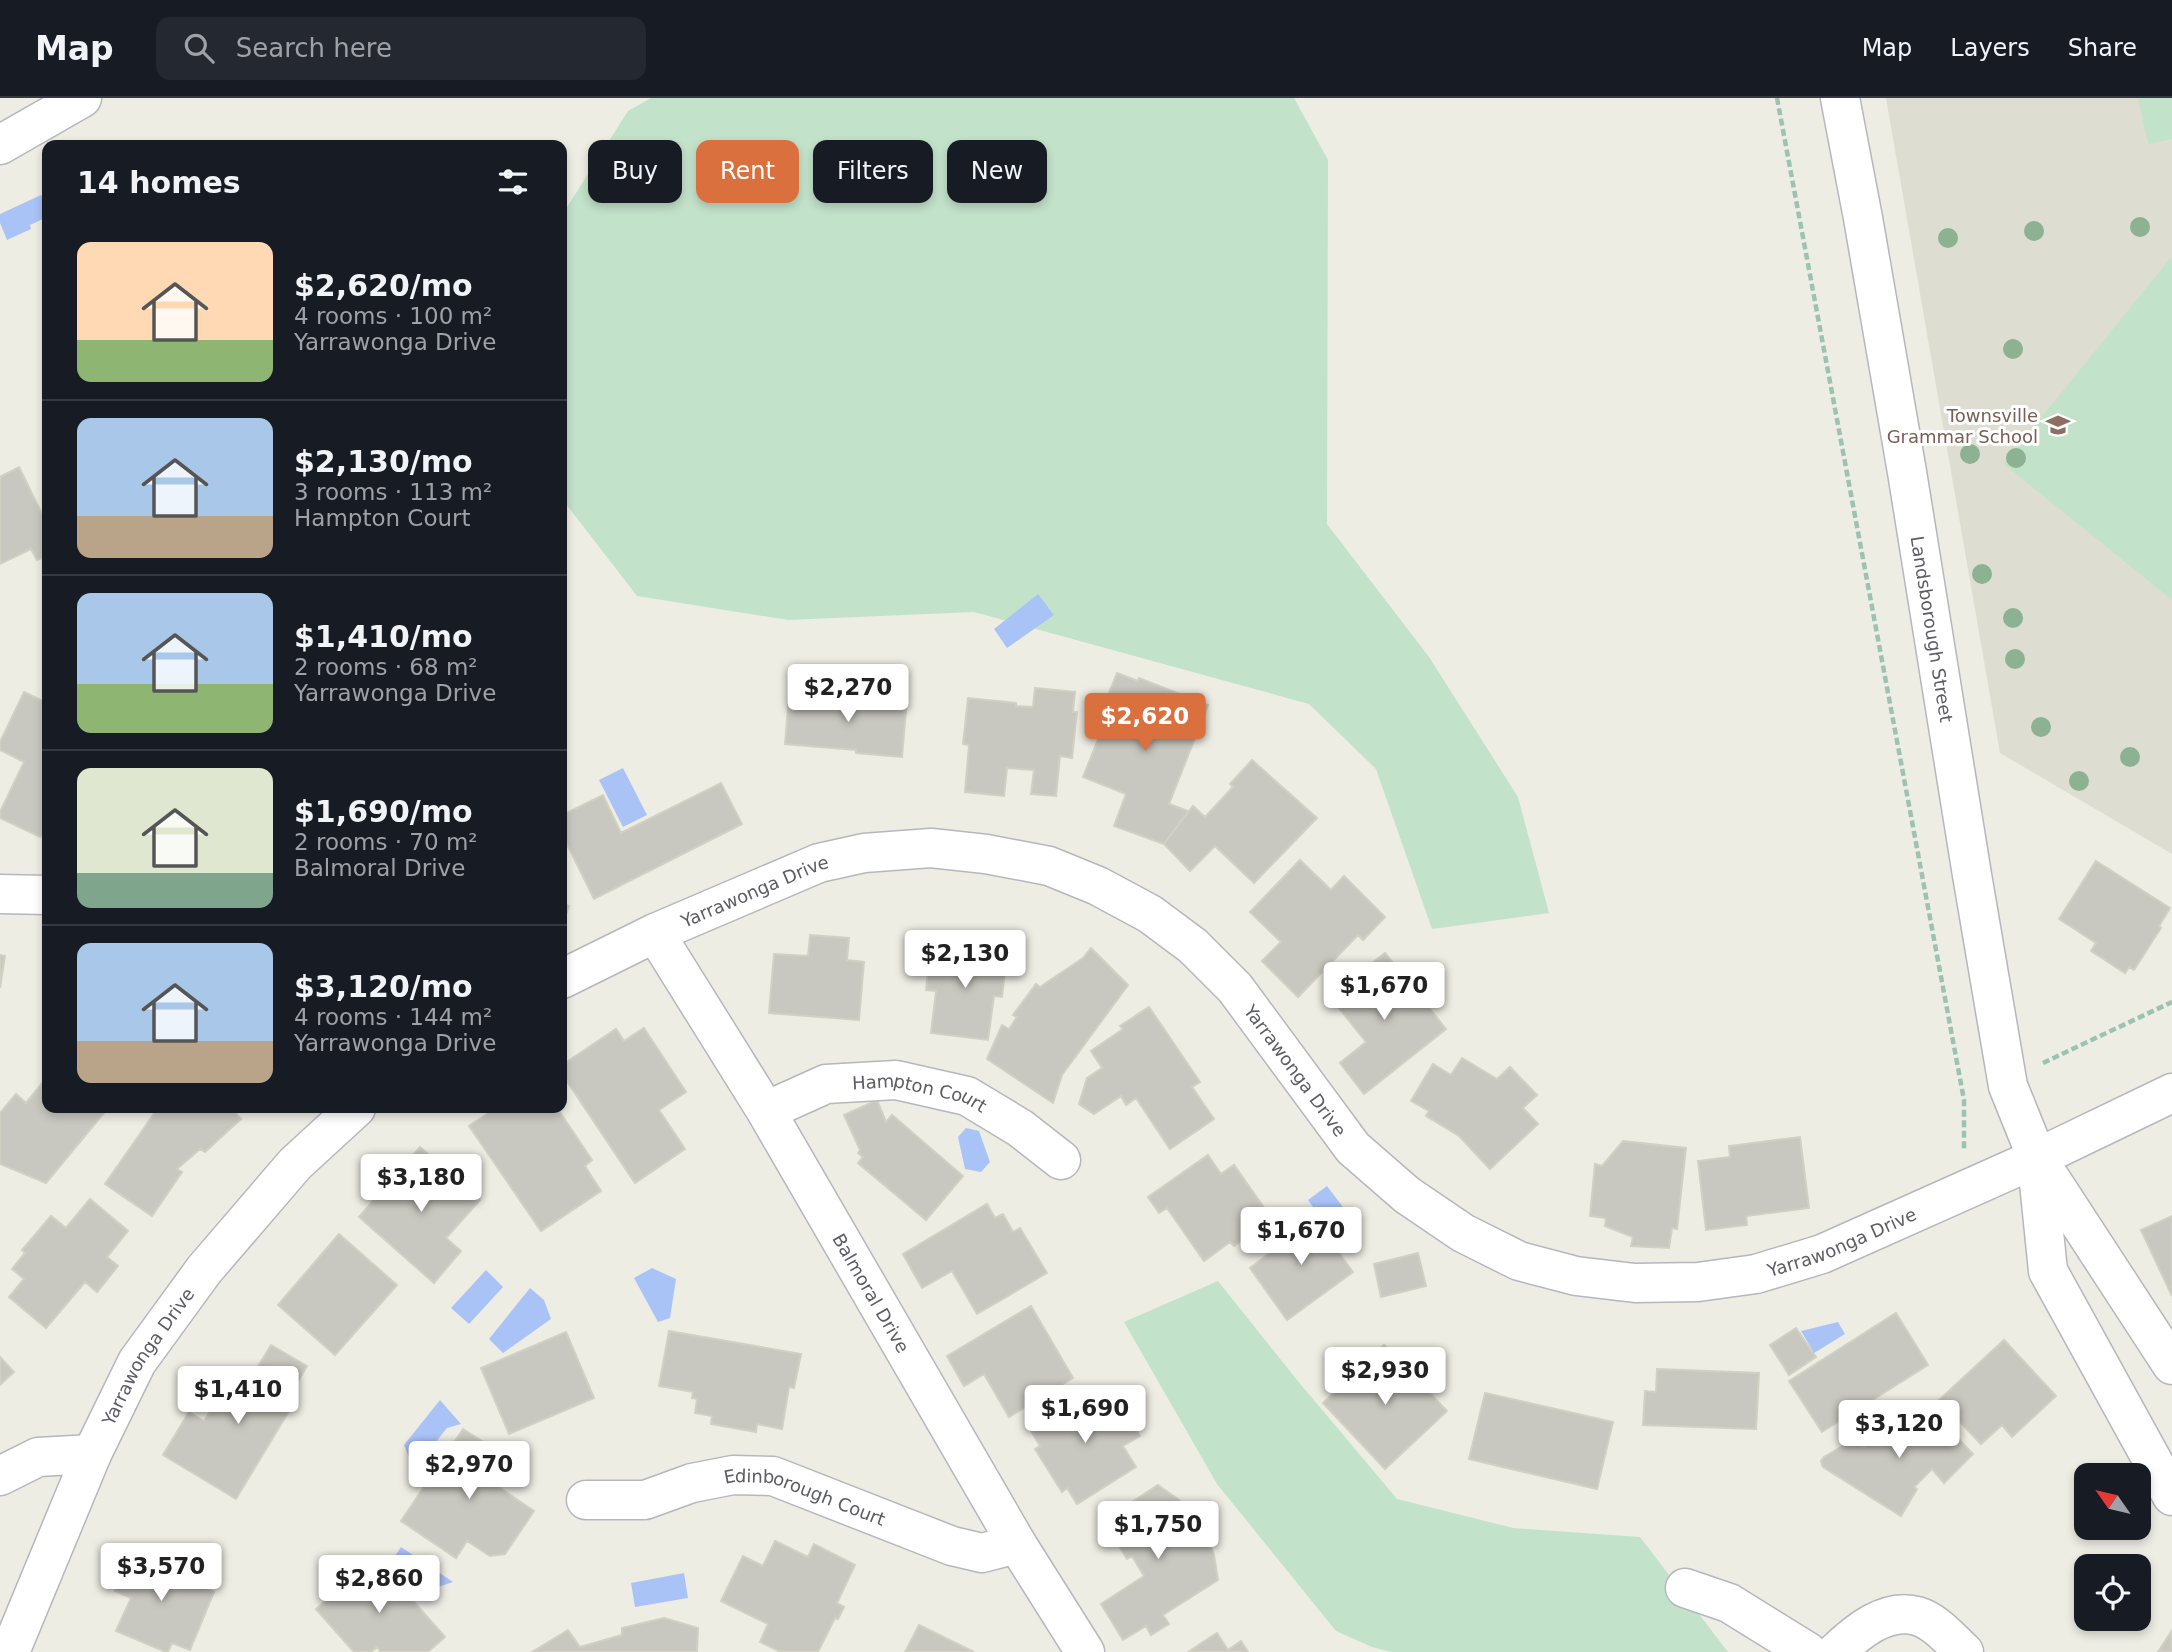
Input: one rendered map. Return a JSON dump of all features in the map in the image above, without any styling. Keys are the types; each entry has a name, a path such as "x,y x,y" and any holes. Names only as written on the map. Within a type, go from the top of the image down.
{"street":[{"name":"Landsborough Street","path":"1840,98 1905,459 2007,1080 2036,1158 2172,1365"},
{"path":"0,145 59,104"},
{"name":"Yarrawonga Drive","path":"567,977 655,933 819,863 864,853 931,848 986,854 1049,866 1098,886 1150,914 1193,946 1235,988 1353,1148 1407,1195 1463,1233 1519,1262 1576,1276 1635,1283 1698,1282 1756,1274 1822,1254 2036,1158 2172,1093"},
{"path":"0,894 42,895"},
{"name":"Balmoral Drive","path":"655,933 766,1111 1017,1544 1086,1652"},
{"name":"Hampton Court","path":"766,1111 826,1084 896,1080 967,1096 1020,1128 1061,1160"},
{"name":"Yarrawonga Drive","path":"10,1652 92,1454 137,1362 204,1270 295,1164 351,1113"},
{"name":"Landsborough Street","path":"2036,1158 2048,1271 2172,1496"},
{"path":"0,1476 38,1457 92,1454"},
{"name":"Edinborough Court","path":"586,1500 645,1500 692,1483 733,1475 773,1476 952,1546 982,1553 1017,1544"},
{"path":"1685,1588 1729,1602 1808,1652"},
{"path":"1836,1652 1857,1632 1894,1614 1917,1616 1940,1629 1964,1652"}],"path":[{"path":"1777,98 1964,1100 1964,1156 1979,1183"},
{"path":"1964,1100 2172,1002"}],"shaded area":[{"name":"Townsville Grammar School","path":"1886,98 2172,98 2172,854 2000,753"}],"green space":[{"path":"651,98 1294,98 1328,160 1327,524 1429,657 1518,797 1549,913 1432,929 1376,769 1309,704 974,612 788,620 637,596 567,505 567,207 588,174 588,203 682,203 682,140 610,140 628,111"},
{"path":"2138,98 2172,98 2172,139 2148,144"},
{"path":"2172,256 2172,600 2004,464"},
{"path":"1218,1281 1397,1499 1513,1528 1640,1537 1728,1652 1391,1652 1372,1647 1336,1631 1217,1484 1124,1322"}],"water":[{"path":"41,195 42,197 42,219 30,225 31,229 7,240 0,223 0,214"},
{"path":"1038,594 1054,615 1007,648 994,629"},
{"path":"623,768 647,815 623,827 599,780"},
{"path":"966,1128 979,1131 990,1162 981,1172 965,1169 958,1137"},
{"path":"1327,1186 1358,1227 1339,1242 1308,1200"},
{"path":"652,1268 676,1279 670,1318 658,1322 634,1278"},
{"path":"486,1270 503,1287 469,1324 451,1308"},
{"path":"530,1288 544,1300 551,1319 503,1353 489,1339"},
{"path":"1838,1322 1845,1334 1814,1353 1801,1331"},
{"path":"440,1400 461,1424 447,1428 414,1469 404,1445"},
{"path":"401,1547 453,1582 420,1593 390,1563"},
{"path":"684,1573 688,1598 635,1607 631,1583"}],"building":[{"path":"19,467 42,512 42,558 37,560 31,549 0,564 0,477"},
{"path":"1117,673 1138,681 1139,678 1208,705 1169,804 1188,811 1164,844 1114,826 1126,794 1083,777 1103,727 1096,725"},
{"path":"1035,688 1075,692 1073,712 1077,712 1072,758 1060,756 1056,796 1031,794 1034,770 1007,768 1004,796 965,792 969,745 963,744 968,698 1033,707"},
{"path":"24,692 42,701 42,836 0,818 0,812 24,762 0,750 0,742"},
{"path":"859,694 907,699 902,757 785,744 789,695 858,700"},
{"path":"1252,760 1317,818 1254,883 1215,846 1190,871 1164,844 1193,806 1205,817 1233,787 1230,784"},
{"path":"721,783 742,824 594,899 567,844 567,813 603,795 621,833"},
{"path":"1300,860 1331,890 1344,876 1385,917 1363,940 1358,935 1298,997 1262,961 1281,942 1250,912"},
{"path":"2096,861 2170,908 2159,926 2161,928 2134,970 2129,967 2125,973 2091,951 2096,943 2059,919"},
{"path":"810,935 849,938 847,960 864,962 859,1020 769,1013 774,954 808,956"},
{"path":"931,946 1007,954 1002,997 994,996 988,1040 931,1033 936,991 926,990"},
{"path":"1091,948 1128,985 1062,1075 1053,1103 987,1059 1002,1025 1009,1029 1017,1017 1013,1015 1036,984 1040,987 1083,958"},
{"path":"1385,953 1446,1029 1364,1094 1340,1063 1366,1042 1330,997"},
{"path":"0,955 5,956 0,988"},
{"path":"1149,1007 1200,1082 1192,1087 1214,1119 1170,1149 1136,1098 1126,1105 1121,1096 1094,1114 1079,1104 1087,1078 1102,1068 1091,1051 1123,1029 1120,1026"},
{"path":"644,1028 686,1092 659,1110 685,1149 635,1183 567,1081 567,1062 616,1029 624,1041"},
{"path":"1462,1058 1497,1079 1510,1067 1537,1095 1523,1108 1538,1124 1490,1169 1459,1136 1426,1116 1429,1111 1411,1101 1433,1064 1451,1075"},
{"path":"42,1083 42,1113 104,1113 46,1183 0,1164 0,1113 16,1094 26,1103"},
{"path":"877,1100 886,1122 892,1115 963,1176 926,1220 858,1163 863,1157 858,1153 860,1150 844,1115"},
{"path":"155,1113 236,1113 241,1119 205,1152 200,1149 177,1169 182,1172 152,1216 105,1184"},
{"path":"488,1113 560,1113 592,1160 585,1166 601,1191 541,1231 469,1126"},
{"path":"1800,1137 1809,1208 1746,1216 1747,1225 1706,1230 1698,1161 1730,1157 1729,1146"},
{"path":"1623,1141 1686,1148 1677,1229 1672,1228 1669,1248 1631,1246 1633,1237 1605,1226 1606,1218 1590,1216 1595,1164 1602,1166"},
{"path":"420,1147 480,1200 446,1238 461,1251 434,1283 359,1217"},
{"path":"1208,1155 1221,1174 1234,1165 1272,1219 1234,1246 1230,1242 1204,1261 1167,1208 1159,1213 1148,1197"},
{"path":"90,1199 128,1231 107,1257 118,1266 97,1292 85,1282 46,1328 9,1297 24,1279 12,1269 25,1253 22,1250 51,1216 66,1228"},
{"path":"987,1204 995,1218 1003,1214 1013,1232 1020,1228 1047,1273 977,1314 952,1271 922,1288 903,1254"},
{"path":"1308,1211 1353,1272 1287,1320 1250,1268 1288,1239 1282,1231"},
{"path":"2172,1216 2172,1296 2141,1230"},
{"path":"339,1234 397,1285 335,1355 278,1305"},
{"path":"1418,1253 1426,1286 1381,1297 1374,1264"},
{"path":"1031,1306 1073,1378 1009,1417 984,1374 964,1386 947,1356"},
{"path":"1896,1313 1928,1365 1822,1432 1789,1381"},
{"path":"1796,1328 1816,1357 1789,1375 1770,1345"},
{"path":"669,1331 801,1354 794,1388 789,1387 782,1429 757,1424 756,1432 711,1424 712,1416 695,1413 697,1399 692,1398 693,1392 659,1386"},
{"path":"566,1332 594,1398 509,1434 481,1368"},
{"path":"2004,1340 2056,1396 2012,1437 2002,1425 1981,1444 1939,1400"},
{"path":"271,1345 307,1366 288,1397 295,1401 236,1499 163,1455 189,1412 204,1421 220,1395 235,1404"},
{"path":"1384,1345 1447,1411 1385,1469 1323,1403"},
{"path":"0,1357 14,1372 0,1385"},
{"path":"1657,1369 1759,1373 1756,1429 1643,1425 1645,1391 1656,1392"},
{"path":"1086,1389 1099,1409 1116,1398 1140,1436 1123,1446 1136,1467 1077,1504 1067,1488 1062,1492 1035,1449 1040,1446 1028,1426"},
{"path":"1485,1393 1613,1422 1597,1489 1469,1459"},
{"path":"1930,1409 1973,1454 1944,1483 1932,1469 1914,1487 1917,1489 1901,1516 1823,1467 1821,1461 1824,1457 1853,1440 1864,1447 1899,1412 1912,1426"},
{"path":"463,1429 513,1461 497,1486 534,1511 505,1554 490,1556 467,1541 456,1558 401,1521"},
{"path":"1158,1485 1179,1500 1206,1535 1214,1555 1218,1580 1163,1615 1169,1624 1151,1635 1146,1626 1123,1640 1101,1604 1144,1576 1132,1556 1127,1559 1103,1521"},
{"path":"775,1541 808,1557 814,1544 855,1565 837,1603 844,1607 838,1619 835,1618 818,1652 781,1652 760,1642 768,1624 721,1601 743,1556 763,1566"},
{"path":"132,1549 199,1577 195,1584 214,1592 190,1650 172,1643 166,1652 116,1631 131,1598 115,1591"},
{"path":"375,1558 445,1637 428,1652 381,1652 377,1647 371,1652 354,1652 316,1609"},
{"path":"664,1618 698,1628 697,1652 532,1652 568,1630 580,1647 622,1635 622,1628"},
{"path":"919,1625 974,1652 905,1652"},
{"path":"2171,1632 2172,1652 2158,1652"},
{"path":"1217,1633 1228,1650 1241,1641 1248,1652 1188,1652"}],"place":[{"name":"Townsville Grammar School","path":"2058,425"}]}
